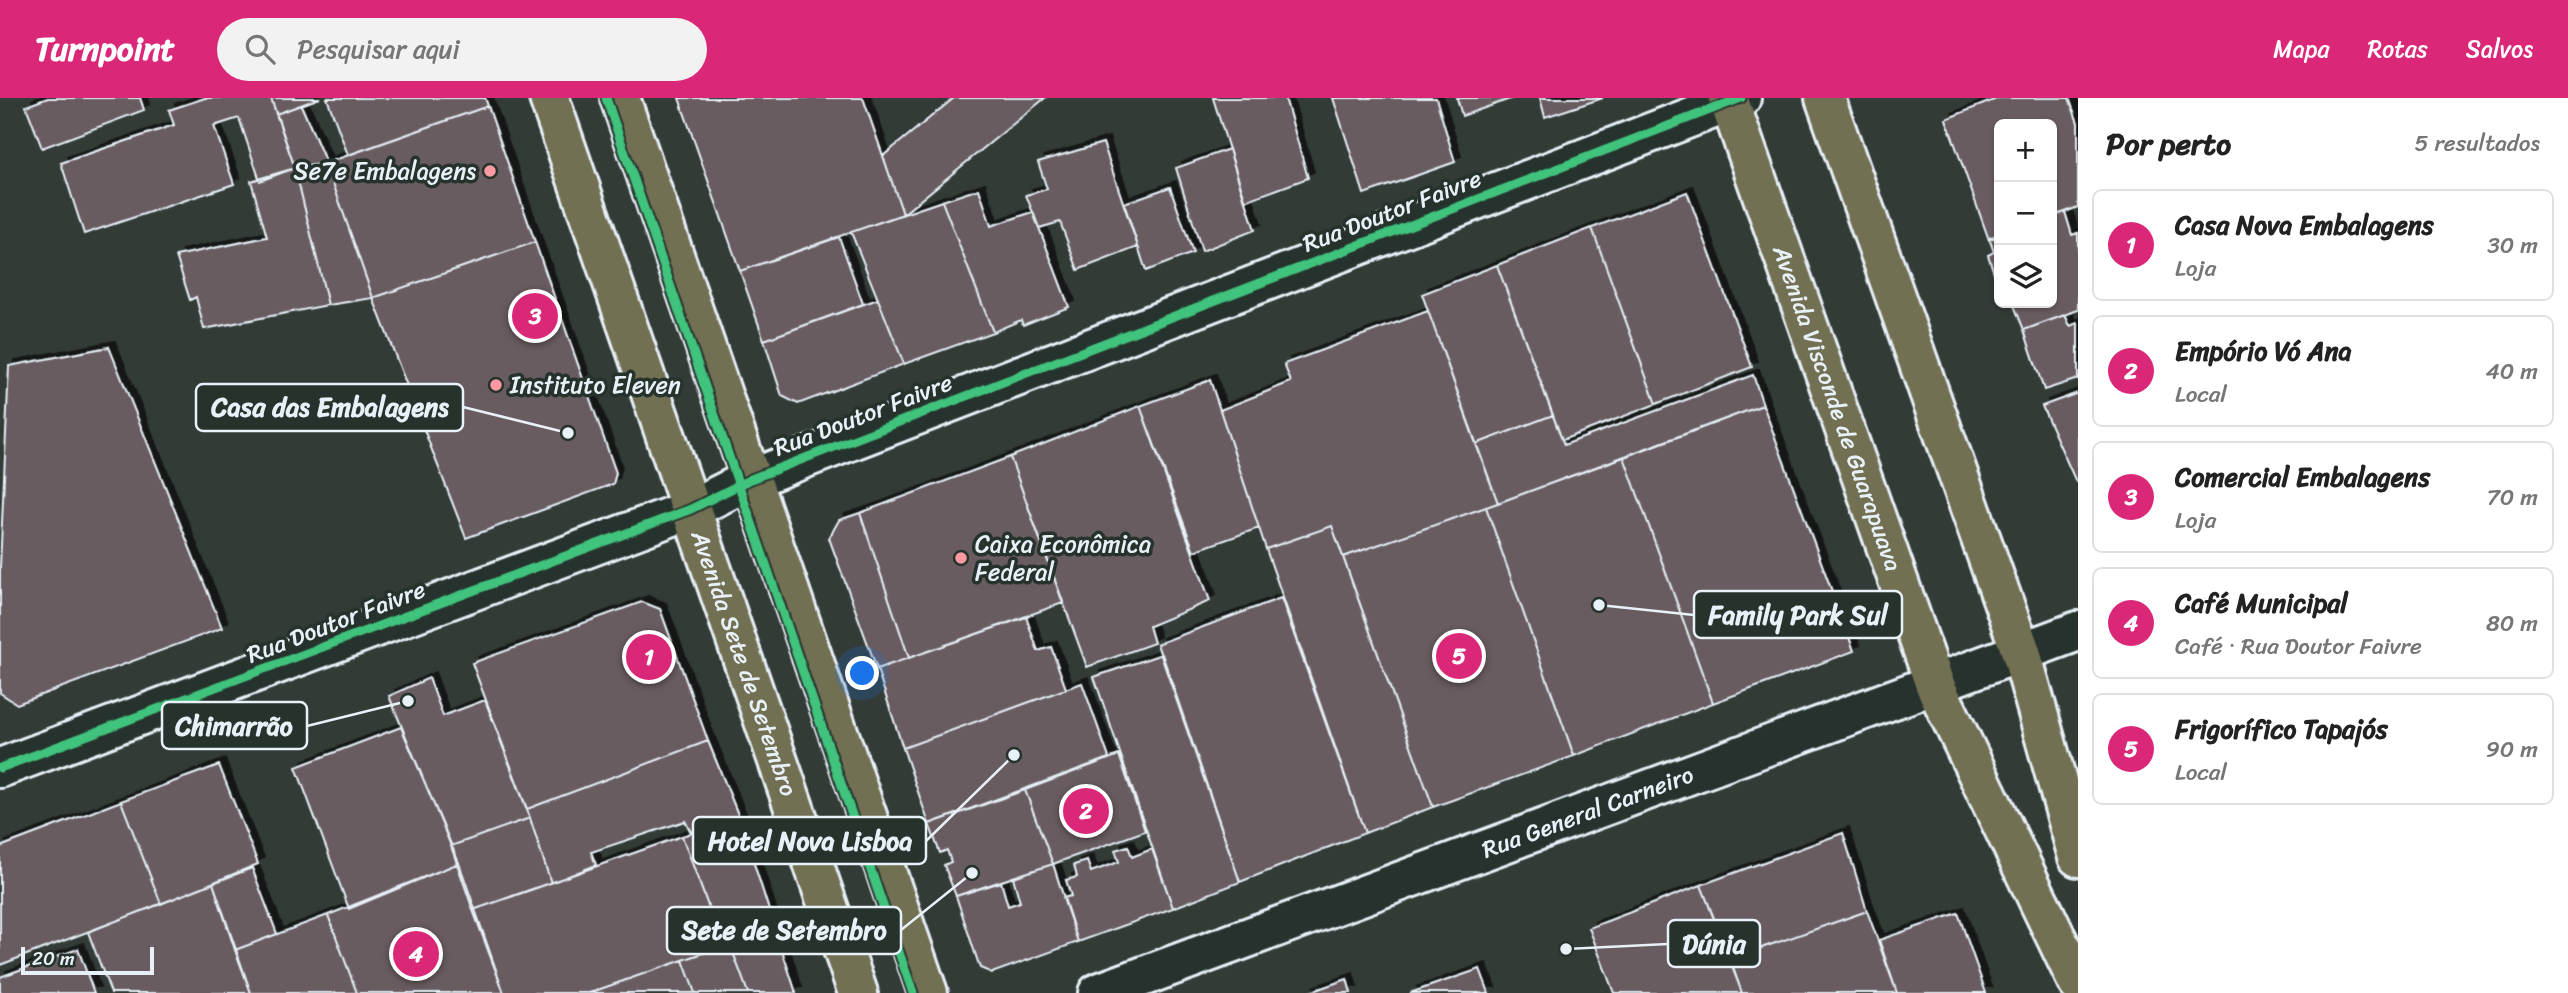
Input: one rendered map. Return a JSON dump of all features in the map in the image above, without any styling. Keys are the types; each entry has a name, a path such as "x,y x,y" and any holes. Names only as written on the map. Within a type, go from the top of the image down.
{"main road":[{"name":"Avenida Sete de Setembro","path":"549,98 858,993"},
{"path":"620,98 928,993"},
{"path":"1825,98 2021,652 2078,857"},
{"name":"Avenida Visconde de Guarapuava","path":"1733,99 1935,685 2078,983"}],"street":[{"name":"Rua Doutor Faivre","path":"0,768 691,509 751,479 1733,99"},
{"name":"Rua General Carneiro","path":"1098,993 2078,631"}],"building":[{"path":"48,98 140,98 144,110 42,148 26,106"},
{"path":"205,98 271,98 295,168 260,181 239,118 214,126 234,184 84,234 61,163 174,125 169,110"},
{"path":"271,98 320,98 276,114"},
{"path":"327,98 485,98 488,106 348,155"},
{"path":"679,98 863,98 903,214 740,271"},
{"path":"954,98 1045,98 903,214 883,156"},
{"path":"1213,98 1285,98 1308,178 1245,201"},
{"path":"1333,98 1436,98 1455,162 1364,194"},
{"path":"1457,98 1513,98 1462,116"},
{"path":"1540,98 1603,98 1545,117"},
{"path":"1999,98 2069,98 2078,123 2078,207 2057,215 2057,119 1994,119 1994,238 1989,240 1946,119"},
{"path":"301,105 326,163 295,168 276,114"},
{"path":"488,106 535,242 373,298 326,163"},
{"path":"1103,143 1138,247 1078,270 1060,222 1039,228 1026,195 1047,189 1038,162"},
{"path":"1229,149 1255,230 1202,251 1176,168"},
{"path":"326,163 373,298 328,305 295,168"},
{"path":"295,168 328,305 204,329 196,297 190,300 176,256 267,237 251,181"},
{"path":"1170,187 1193,253 1146,271 1124,203"},
{"path":"979,189 991,226 1033,212 1069,307 1023,325 1021,320 993,332 942,201"},
{"path":"1687,192 1752,367 1656,404 1592,228"},
{"path":"942,201 993,332 904,364 851,232"},
{"path":"2065,212 2072,235 2078,233 2078,310 2024,330 2015,308 2057,308 2057,214"},
{"path":"1592,228 1656,404 1562,440 1497,265"},
{"path":"1994,236 1994,252 1989,238"},
{"path":"839,237 863,304 764,340 740,271"},
{"name":"Instituto Eleven","path":"535,242 616,473 613,484 466,538 373,298"},
{"path":"1994,252 1994,273 1988,255"},
{"path":"1497,265 1553,415 1476,444 1422,294"},
{"path":"878,299 904,364 798,404 782,396 764,340"},
{"path":"1428,311 1498,503 1343,557 1332,526 1266,549 1220,410 1291,382 1284,364"},
{"path":"2065,315 2070,326 2078,323 2078,379 2044,390 2024,330"},
{"path":"109,347 222,628 17,704 0,693 0,567 9,366"},
{"path":"1753,375 1763,405 1498,503 1476,444 1553,415 1564,445"},
{"path":"1210,380 1259,528 1194,551 1140,406"},
{"path":"2078,393 2078,481 2076,482 2042,406"},
{"path":"1763,405 1854,651 1713,703 1624,457"},
{"path":"1140,406 1210,601 1149,626 1154,643 1087,667 1010,457"},
{"name":"Caixa Econômica Federal","path":"1010,457 1063,603 909,658 860,513"},
{"path":"1624,457 1713,703 1574,756 1486,507"},
{"path":"1486,507 1574,756 1433,807 1343,557"},
{"path":"860,513 909,658 877,669 829,538 839,520"},
{"path":"1332,526 1433,807 1365,833 1266,549"},
{"path":"1281,598 1365,833 1240,882 1157,644"},
{"path":"642,602 660,609 708,741 527,809 472,663"},
{"path":"1026,617 1038,651 1051,647 1066,689 903,748 877,669"},
{"path":"1162,654 1240,882 1173,908 1094,677"},
{"path":"429,678 443,716 485,700 530,818 451,846 389,696"},
{"path":"1082,683 1109,758 929,824 903,748"},
{"path":"401,727 459,863 349,909 296,767"},
{"path":"708,741 739,817 691,832 685,821 591,852 596,865 551,883 527,809"},
{"path":"1119,755 1145,831 1053,864 1025,790"},
{"path":"219,765 258,864 161,904 121,801"},
{"path":"1025,790 1053,864 956,896 944,865 951,862 947,850 940,853 929,824"},
{"path":"121,801 161,904 0,965 0,847"},
{"path":"739,817 775,929 723,946 682,836"},
{"path":"530,818 551,883 473,910 451,846"},
{"path":"1843,833 1867,911 1730,959 1701,885"},
{"path":"682,836 723,946 589,993 504,993 473,910"},
{"path":"1128,846 1132,857 1152,849 1173,908 1078,942 1063,898 1071,896 1066,880 1077,877 1074,865 1087,861 1091,872 1119,862 1115,850"},
{"path":"459,863 504,993 357,993 328,915"},
{"path":"1053,864 1078,942 992,973 980,968 956,896 1001,882 1008,906 1020,902 1013,877"},
{"path":"252,868 277,934 235,950 213,883"},
{"path":"213,883 251,993 111,993 88,932"},
{"path":"1701,885 1742,993 1614,993 1589,928"},
{"path":"1867,911 1897,993 1742,993 1730,959"},
{"path":"1958,913 1986,993 1897,993 1879,940"},
{"path":"328,915 357,993 251,993 235,950"},
{"path":"775,929 796,993 748,993 730,944"},
{"path":"730,944 748,993 695,993 683,960"},
{"path":"78,949 94,993 0,993 0,977"},
{"path":"683,960 695,993 589,993"},
{"path":"1480,969 1489,993 1410,993"},
{"path":"1347,979 1351,993 1307,993"}],"cycle path":[{"path":"606,98 913,993"},
{"path":"0,768 691,509 751,479 1741,98"}],"place":[{"name":"Se7e Embalagens","path":"490,171"},
{"name":"Comercial Embalagens","path":"535,316"},
{"name":"Instituto Eleven","path":"496,385"},
{"name":"Casa das Embalagens","path":"568,433"},
{"name":"Caixa Econômica Federal","path":"961,558"},
{"name":"Family Park Sul","path":"1599,605"},
{"name":"Frigorífico Tapajós","path":"1459,656"},
{"name":"Casa Nova Embalagens","path":"649,657"},
{"name":"Chimarrão","path":"408,701"},
{"name":"Hotel Nova Lisboa","path":"1014,755"},
{"name":"Empório Vó Ana","path":"1086,811"},
{"name":"Sete de Setembro","path":"972,873"},
{"name":"Dúnia","path":"1566,949"},
{"name":"Café Municipal","path":"416,954"}]}
